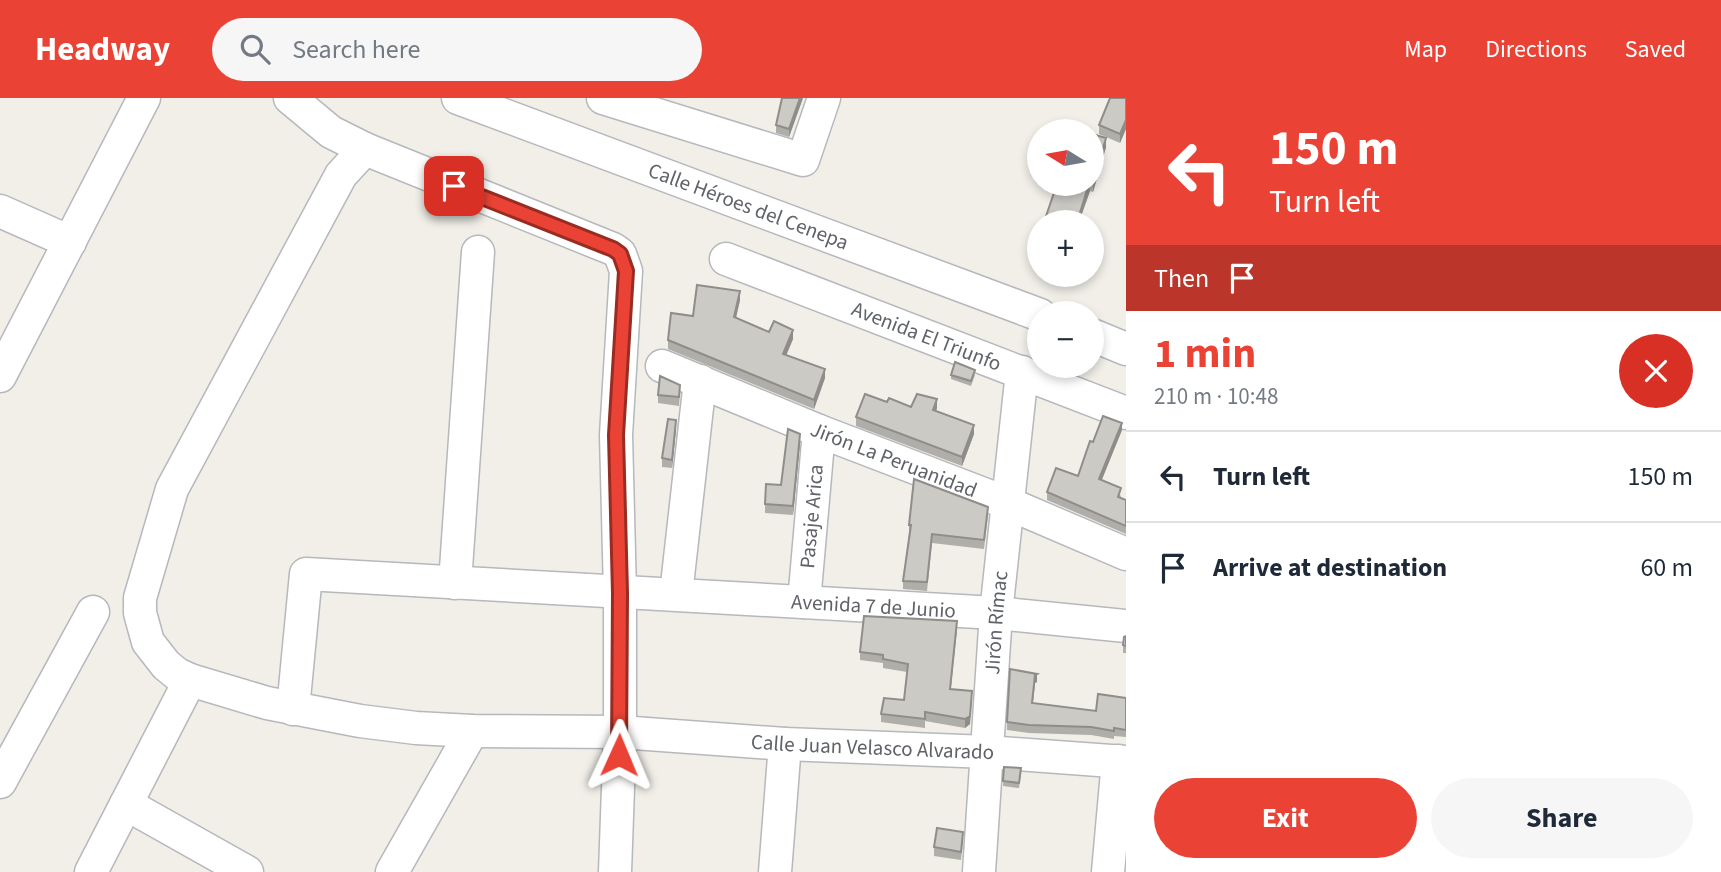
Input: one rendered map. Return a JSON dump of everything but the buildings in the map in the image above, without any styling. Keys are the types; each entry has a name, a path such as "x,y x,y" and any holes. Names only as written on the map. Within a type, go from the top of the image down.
{"street":[{"path":"0,376 144,98"},
{"path":"290,98 331,132 365,149 613,249 624,262 626,271 616,435 620,732 615,872"},
{"name":"Calle Héroes del Cenepa","path":"458,98 1027,311"},
{"path":"606,98 803,160 824,98"},
{"name":"Calle Juan Velasco Alvarado","path":"365,149 341,175 172,489 140,598 140,613 148,642 166,665 190,680 293,709 374,723 471,731 620,732 785,744 988,752 1122,762"},
{"path":"0,211 70,242"},
{"path":"455,583 478,252"},
{"name":"Avenida El Triunfo","path":"726,259 1126,413"},
{"path":"1104,340 1126,349"},
{"name":"Jirón La Peruanidad","path":"662,366 819,431 1007,503 1126,554"},
{"name":"Jirón Rímac","path":"979,872 996,613 1022,372"},
{"path":"676,594 700,381"},
{"name":"Pasaje Arica","path":"804,602 819,431"},
{"name":"Avenida 7 de Junio","path":"293,709 306,574 996,613 1126,626"},
{"path":"0,782 93,612"},
{"path":"91,872 190,680"},
{"path":"392,872 471,731"},
{"path":"775,872 785,744"},
{"path":"1108,872 1122,762"},
{"path":"126,804 247,872"}],"route":[{"path":"454,186 613,249 620,254 624,262 626,271 616,435 620,593 619,755"}]}
